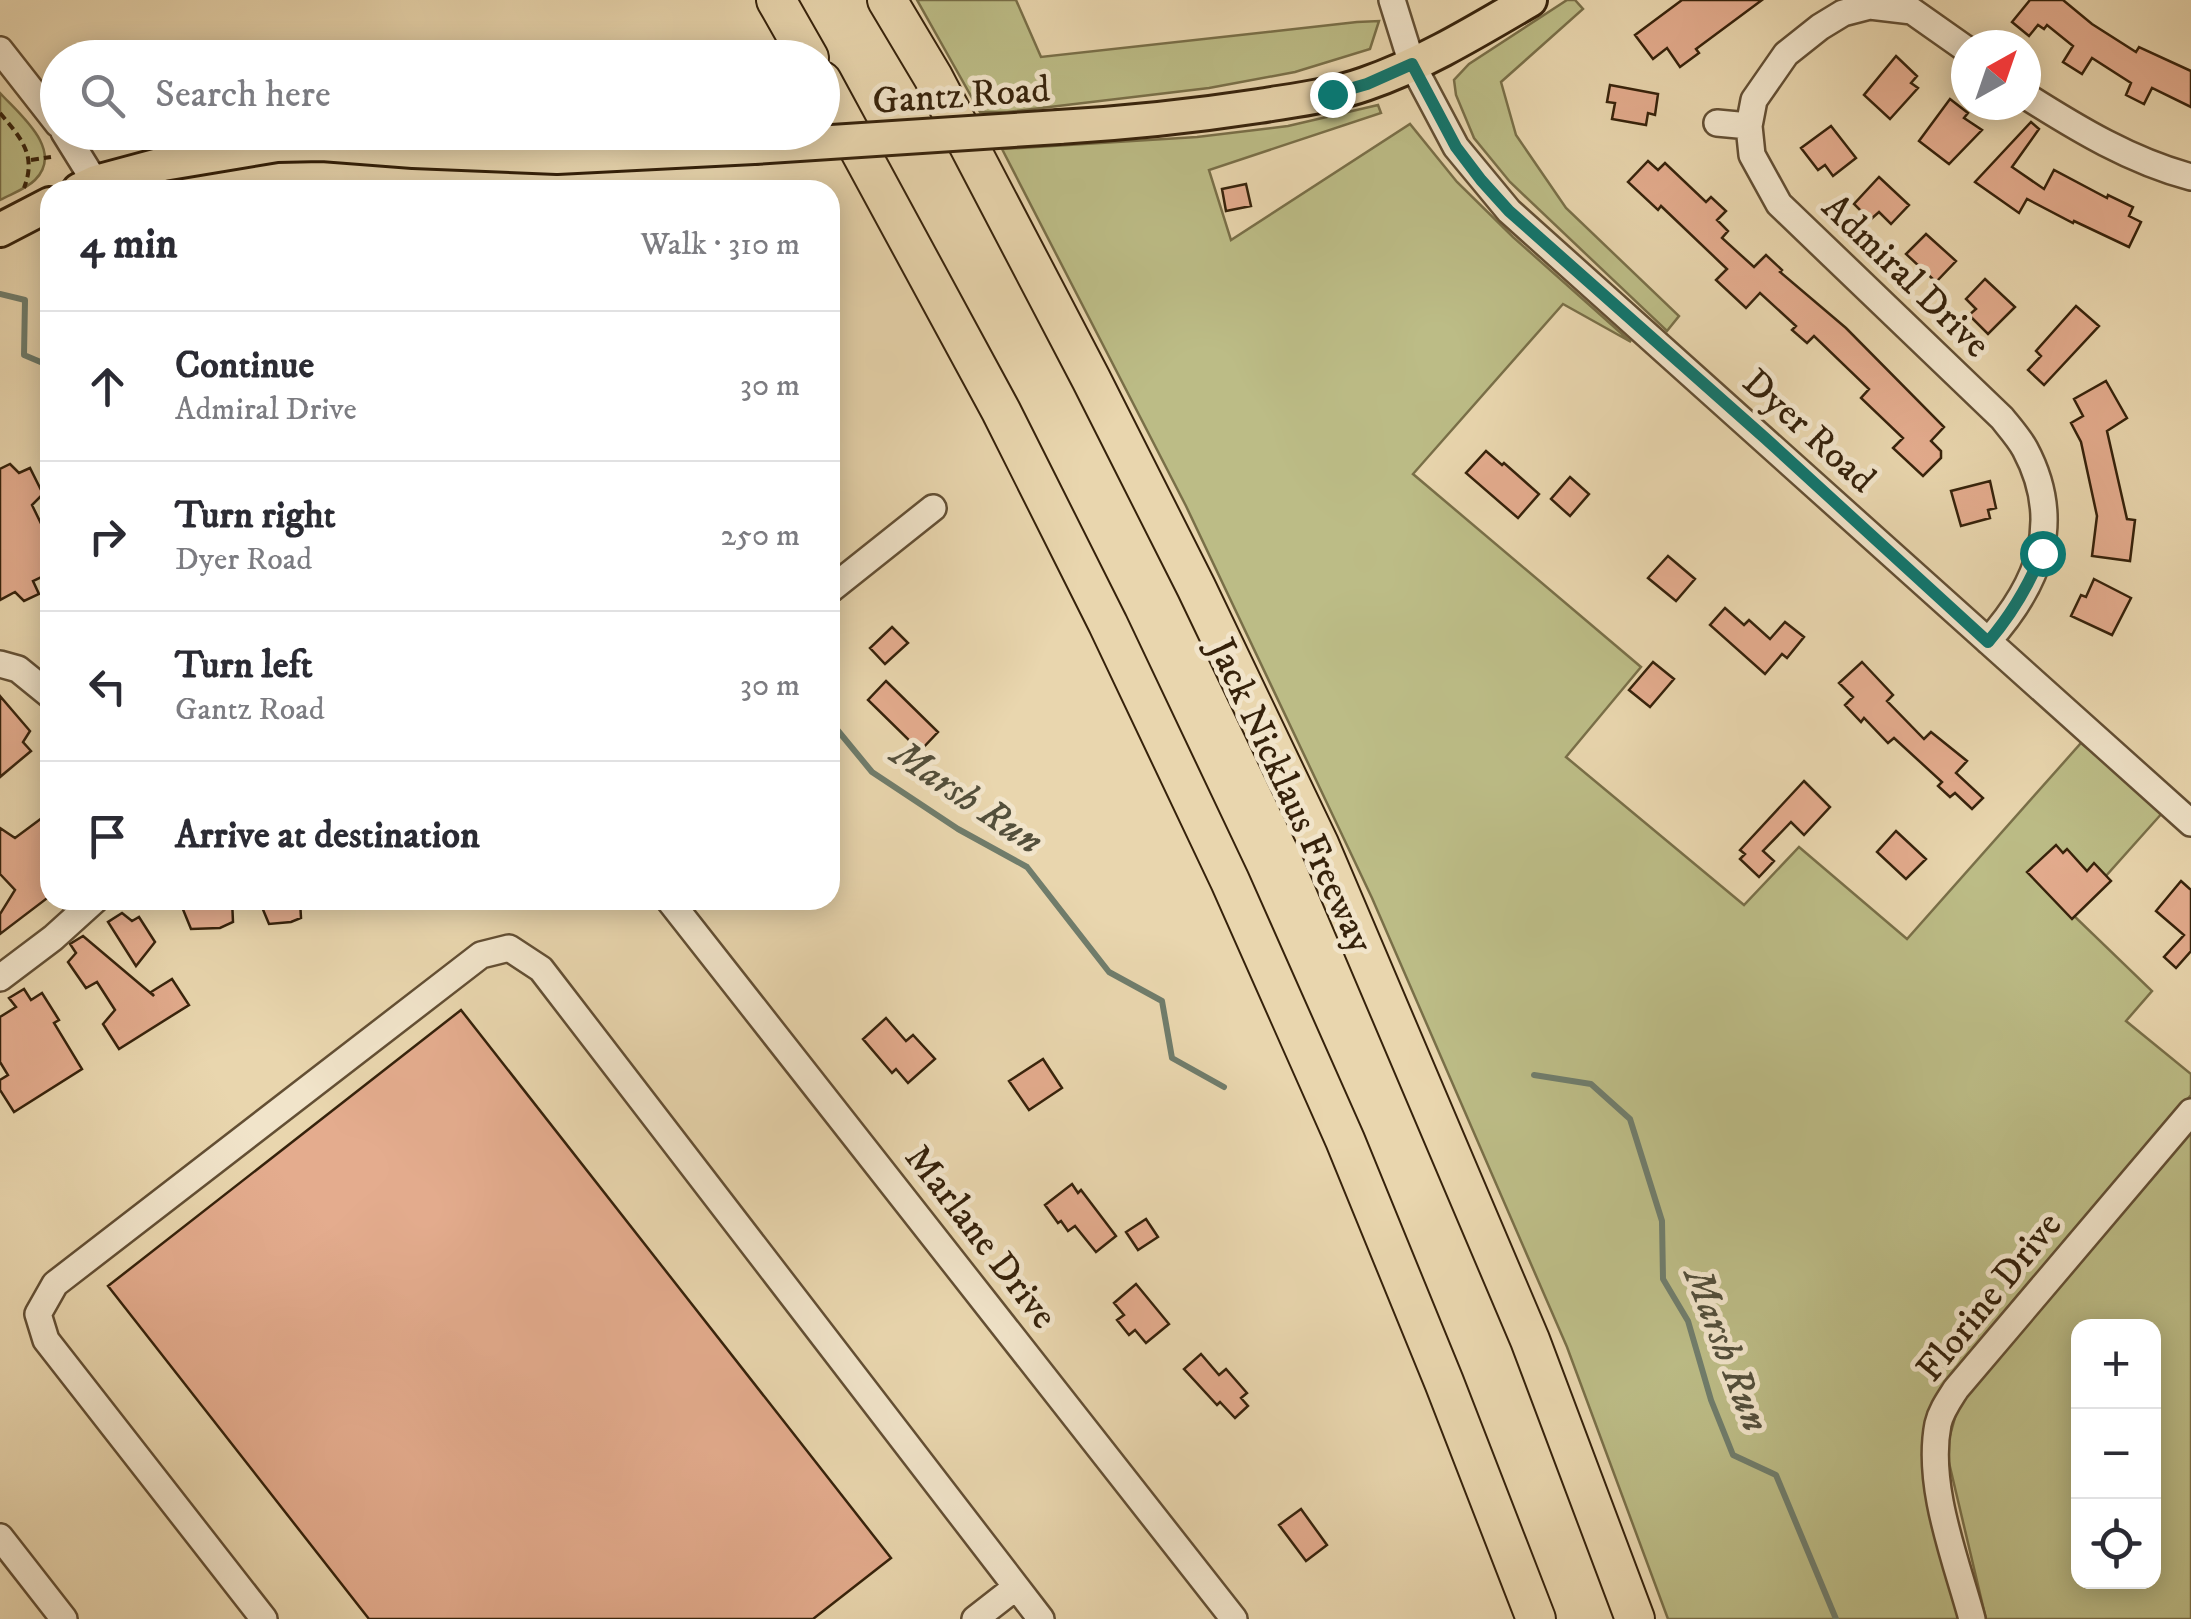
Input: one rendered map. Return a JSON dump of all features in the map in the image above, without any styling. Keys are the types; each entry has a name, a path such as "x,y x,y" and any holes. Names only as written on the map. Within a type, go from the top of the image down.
{"highway":[{"path":"776,0 799,40"},
{"name":"Jack Nicklaus Freeway","path":"888,0 1091,378 1318,844 1530,1340 1635,1619"},
{"path":"840,114 1001,411 1230,881 1345,1140 1536,1619"}],"main road":[{"name":"Gantz Road","path":"840,141 1185,117 1332,94 1412,64 1530,0"},
{"name":"Gantz Road","path":"113,180 162,164 244,150"},
{"name":"Gantz Road","path":"419,150 557,157 695,150"},
{"path":"0,230 37,197"}],"street":[{"name":"Dyer Road","path":"1392,0 1412,64 1456,147 1509,211 2191,823"},
{"path":"1718,123 1749,126 1754,100 1786,54 1843,13 1881,3 1912,11 1951,38"},
{"path":"0,50 40,101"},
{"path":"2041,106 2082,132 2158,169 2191,177"},
{"name":"Admiral Drive","path":"1749,126 1752,155 1780,204 2002,418 2024,446 2039,480 2044,515 2042,553 2015,608 1988,642"},
{"path":"73,150 88,180"},
{"path":"840,582 934,508"},
{"path":"0,664 18,669 40,688"},
{"path":"0,978 84,910"},
{"name":"Marlane Drive","path":"677,910 1234,1619"},
{"path":"264,1619 46,1340 38,1314 55,1284 481,954 509,948 541,969 1041,1619"},
{"name":"Florine Drive","path":"1972,1619 1940,1498 1936,1470 1939,1421 1956,1389 2191,1112"},
{"path":"0,1537 64,1619"},
{"path":"975,1619 1016,1587"}],"path":[{"path":"0,113 31,160 29,176 37,197"}],"green space":[{"path":"917,0 1016,0 1041,57 1379,21 1370,49 1295,72 1209,88 980,112"},
{"path":"1567,0 1575,0 1583,9 1501,82 1516,135 1566,208 1679,316 1667,331 1510,182 1474,138 1456,95 1454,80 1469,64"},
{"path":"0,93 36,133 45,157 35,180 0,200"},
{"path":"1378,105 1381,113 1209,170 1231,240 1410,124 1457,182 1631,342 1563,304 1413,474 1641,667 1566,757 1744,905 1799,847 1907,939 2081,743 2164,811 2072,914 2152,991 2126,1021 2191,1074 2191,1095 1964,1368 1932,1416 1922,1455 1959,1619 1668,1619 1567,1347 1372,898 1186,506 1002,149 1197,137 1288,126"},
{"path":"2191,1128 2191,1619 1986,1619 1946,1450 1959,1403"}],"building":[{"path":"1682,0 1762,0 1696,49 1699,53 1680,67 1667,48 1653,59 1635,35"},
{"path":"2030,0 2063,0 2136,52 2139,47 2191,71 2191,107 2152,88 2144,104 2126,95 2131,83 2092,58 2082,74 2063,62 2073,46 2047,25 2044,29 2038,25 2034,30 2022,30 2012,22"},
{"path":"1896,56 1917,76 1911,83 1918,88 1890,119 1864,95"},
{"path":"1610,85 1658,94 1655,115 1648,113 1646,125 1612,119 1615,103 1607,102"},
{"path":"1950,99 1951,120 1967,120 1982,130 1949,164 1919,141"},
{"path":"2031,122 2039,129 2012,167 2044,189 2054,170 2133,207 2129,216 2141,222 2129,247 2027,199 2019,213 1975,182"},
{"path":"1831,126 1856,158 1833,176 1825,165 1818,170 1801,148"},
{"path":"1648,161 1658,170 1665,163 1706,202 1711,197 1726,211 1717,220 1728,231 1722,238 1754,267 1766,255 1780,272 1846,328 1944,427 1931,441 1941,451 1941,458 1923,476 1893,448 1903,438 1861,398 1869,389 1814,336 1807,343 1792,330 1796,326 1760,293 1746,308 1716,280 1727,269 1661,206 1658,210 1628,182"},
{"path":"1879,177 1909,205 1891,224 1879,212 1870,220 1854,204"},
{"path":"1246,184 1251,206 1226,211 1222,189"},
{"path":"1926,234 1956,261 1936,282 1906,254"},
{"path":"1985,279 2015,307 1988,334 1969,315 1976,309 1966,299"},
{"path":"2076,306 2099,326 2044,385 2028,370 2041,356 2036,351"},
{"path":"2106,381 2127,418 2107,431 2127,519 2135,520 2130,561 2092,556 2097,516 2081,442 2071,423 2083,416 2074,399"},
{"path":"1486,451 1539,494 1518,518 1466,473"},
{"path":"10,464 19,473 30,468 40,488 40,497 32,505 40,521 40,578 33,581 39,594 24,601 15,592 0,600 0,469"},
{"path":"1570,477 1589,494 1570,516 1551,499"},
{"path":"1990,481 1996,508 1988,510 1990,518 1961,526 1951,491"},
{"path":"1668,556 1695,579 1676,601 1648,578"},
{"path":"2094,579 2131,598 2112,635 2071,616"},
{"path":"1725,608 1744,625 1749,620 1770,639 1785,622 1804,637 1787,658 1782,654 1765,674 1710,625"},
{"path":"892,627 908,643 885,664 870,648"},
{"path":"1653,662 1674,679 1650,707 1629,690"},
{"path":"1862,662 1893,695 1887,701 1924,739 1931,732 1967,761 1956,773 1983,798 1972,809 1955,793 1950,797 1938,786 1942,782 1894,738 1888,743 1845,705 1853,697 1839,683"},
{"path":"886,681 938,732 920,751 868,700"},
{"path":"0,696 30,731 23,742 31,751 0,777"},
{"path":"1804,781 1830,807 1804,835 1791,822 1763,851 1774,861 1759,877 1740,859 1745,854 1740,850"},
{"path":"40,819 40,904 0,934 0,914 15,890 0,874 0,828 15,838"},
{"path":"1896,831 1926,859 1906,879 1877,852"},
{"path":"2056,845 2063,853 2067,849 2087,871 2094,863 2111,881 2072,919 2027,872"},
{"path":"2181,881 2191,890 2191,951 2176,968 2164,957 2184,935 2156,911"},
{"path":"183,910 232,910 233,922 220,928 191,929"},
{"path":"263,910 301,910 301,918 269,924"},
{"path":"122,913 132,921 139,917 155,942 136,966 108,922"},
{"path":"83,936 154,996 151,992 172,979 189,1005 119,1049 103,1024 115,1010 97,982 86,988 68,962 76,953 70,944"},
{"path":"24,989 31,1000 42,993 59,1020 54,1023 82,1069 14,1112 0,1090 0,1080 8,1075 0,1062 0,1017 16,1007 9,998"},
{"path":"461,1010 891,1558 813,1619 369,1619 108,1286"},
{"path":"886,1018 906,1041 913,1035 935,1059 908,1083 896,1069 892,1073 863,1039"},
{"path":"1043,1059 1062,1088 1029,1110 1009,1081"},
{"path":"1072,1184 1116,1236 1096,1252 1075,1226 1068,1231 1045,1205"},
{"path":"1146,1219 1158,1237 1138,1250 1126,1232"},
{"path":"1136,1284 1169,1324 1146,1343 1135,1330 1129,1335 1117,1320 1124,1315 1114,1303"},
{"path":"1201,1354 1219,1375 1226,1369 1247,1393 1241,1398 1248,1406 1235,1418 1220,1402 1217,1405 1184,1369"},
{"path":"1301,1509 1327,1545 1306,1561 1279,1525"}],"waterway":[{"name":"Marsh Run","path":"0,294 25,300 24,355 40,362"},
{"name":"Marsh Run","path":"840,733 872,772 958,829 1027,867 1109,972 1162,1001 1172,1058 1224,1087"},
{"name":"Marsh Run","path":"1534,1075 1591,1084 1630,1119 1662,1221 1663,1279 1688,1321 1711,1400 1733,1455 1776,1475 1836,1619"}],"route":[{"path":"1332,94 1412,64 1456,147 1509,211 1988,642 2009,618 2042,553"}]}
